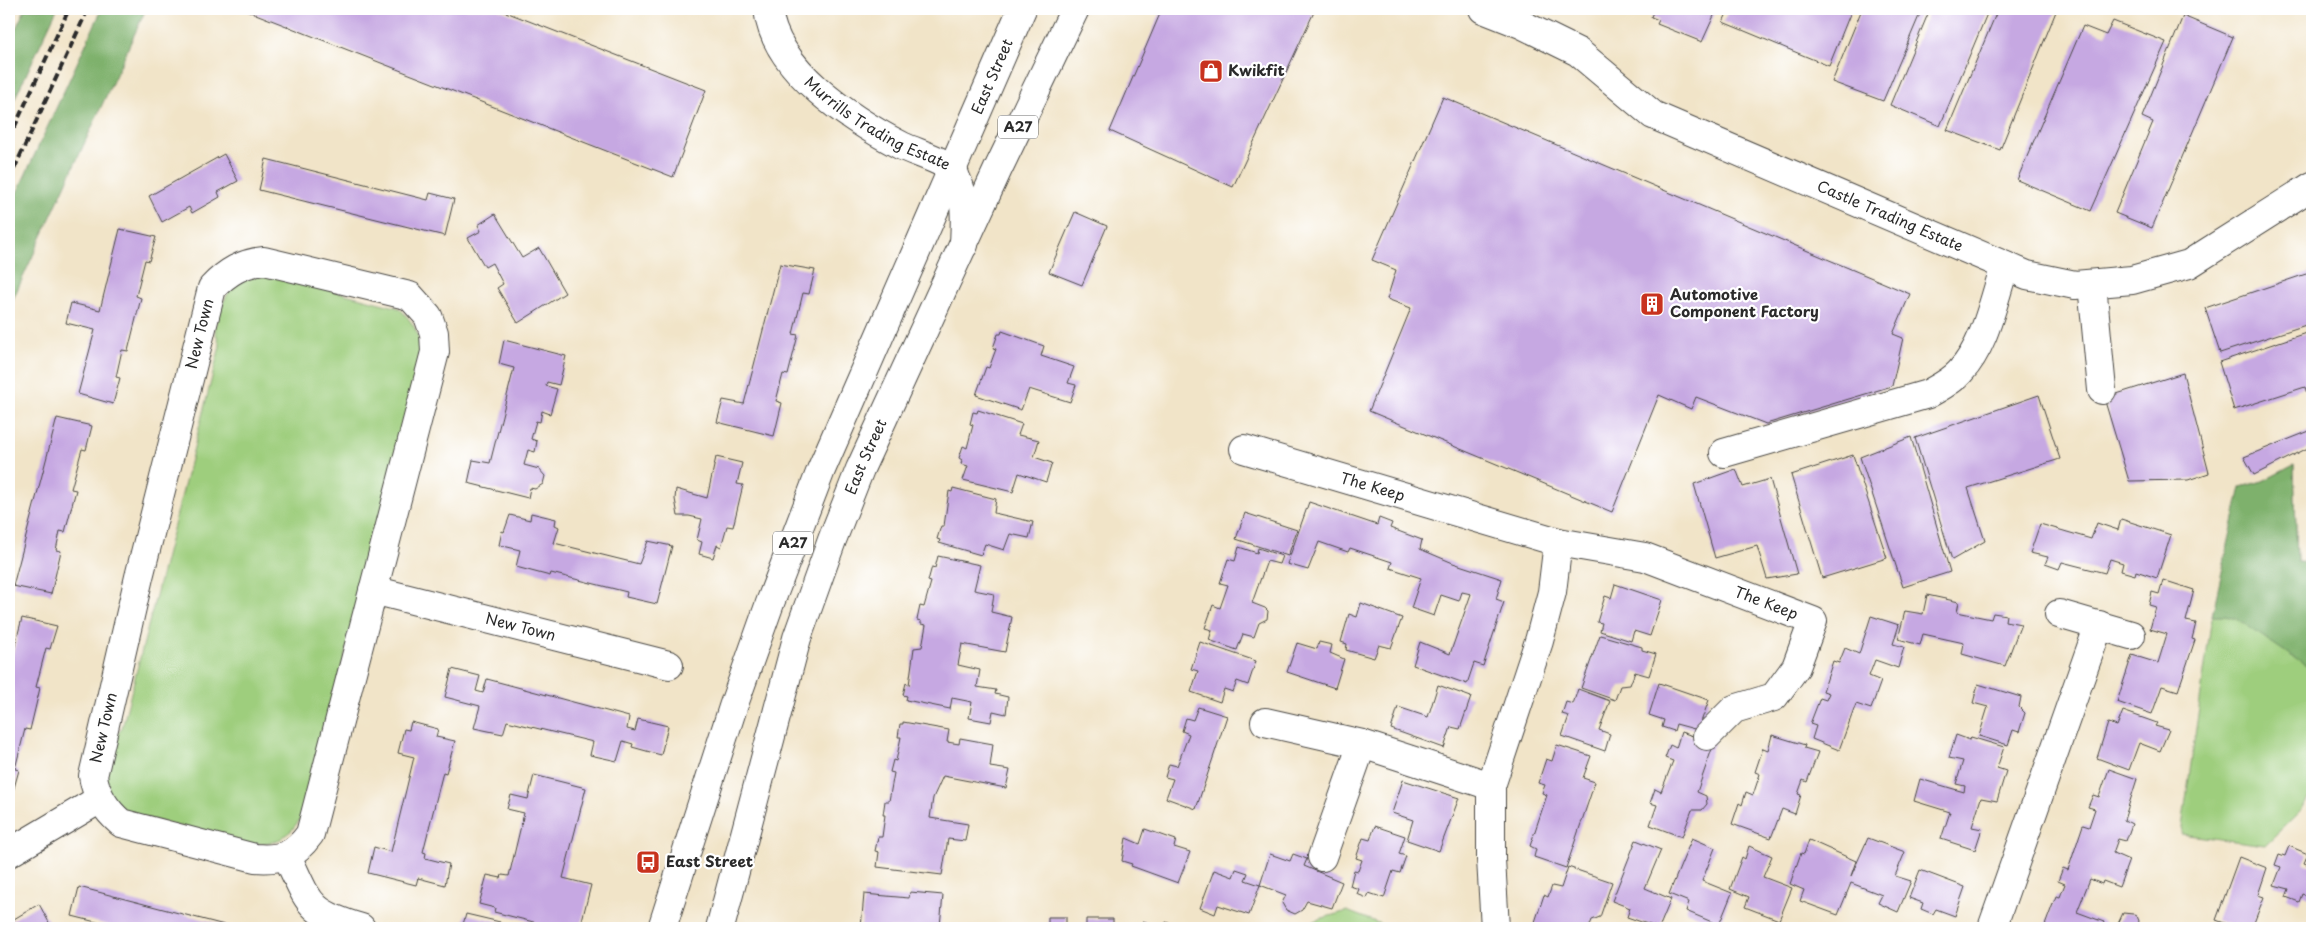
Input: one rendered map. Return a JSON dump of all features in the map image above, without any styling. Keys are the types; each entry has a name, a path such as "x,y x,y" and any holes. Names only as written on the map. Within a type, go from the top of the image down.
{"street":[{"name":"Murrills Trading Estate","path":"768,9 769,23 782,50 803,75 827,97 852,117 878,133 952,168 963,192 966,214 964,247"},
{"name":"East Street","path":"662,928 733,708 770,602 821,470 1022,9"},
{"name":"East Street","path":"720,928 792,657 816,584 860,468 964,247 998,169 1075,9"},
{"name":"Castle Trading Estate","path":"1483,9 1525,17 1578,52 1653,115 2026,275 2076,285 2092,284 2132,280 2189,264 2312,186"},
{"name":"New Town","path":"264,261 410,296 428,316 434,333 435,352 373,590 310,834 301,846 287,856 272,859 254,858 122,823 109,812 95,788 93,776 139,577 212,288 224,276 250,262 264,261"},
{"path":"1724,453 1928,394 1946,383 1958,374 1972,358 1979,344 2005,266"},
{"path":"2092,284 2102,390"},
{"name":"The Keep","path":"1244,449 1558,542 1646,557 1813,621 1796,667 1774,697 1734,709 1707,736"},
{"path":"1495,928 1491,859 1491,786 1541,632 1552,592 1558,542"},
{"name":"New Town","path":"373,590 669,664"},
{"path":"2059,614 2131,635"},
{"path":"1992,928 2099,625"},
{"path":"1265,722 1362,744 1491,786"},
{"path":"1322,857 1362,744"},
{"path":"9,853 100,799"},
{"path":"287,856 310,904 323,915 361,928"}],"green space":[{"path":"25,9 57,9 9,111 9,43"},
{"path":"102,9 146,9 9,308 9,210"},
{"path":"269,274 399,308 411,322 417,333 421,363 303,815 292,830 278,841 251,845 135,815 121,807 109,794 104,765 112,742 122,728 220,346 215,330 218,312 231,288 246,279"},
{"path":"2294,465 2297,562 2312,563 2312,792 2302,809 2265,845 2181,834 2212,616 2236,521 2241,487 2263,481"},
{"path":"2294,465 2297,562 2312,563 2312,670 2237,619 2225,616 2212,616 2241,487 2263,481"},
{"path":"1347,911 1391,928 1297,928 1316,920"}],"building":[{"path":"243,9 498,9 706,90 673,177"},
{"name":"Kwikfit","path":"1162,9 1306,9 1314,12 1233,187 1110,131"},
{"path":"1654,9 1717,9 1702,42 1657,24 1659,20 1651,17"},
{"path":"1729,9 1852,9 1829,66 1723,22"},
{"path":"1862,9 1922,9 1883,101 1832,82"},
{"path":"1930,9 1989,9 1940,126 1890,105"},
{"path":"1998,9 2057,9 2000,150 1947,130"},
{"path":"2183,16 2233,37 2152,228 2115,213 2153,122 2142,117"},
{"path":"2113,21 2166,42 2091,211 2017,180 2083,26 2106,35"},
{"name":"Automotive Component Factory","path":"1443,97 1910,294 1893,334 1903,338 1892,386 1766,424 1696,397 1691,409 1659,395 1612,512 1369,411 1411,308 1387,299 1396,270 1372,260"},
{"path":"224,154 238,181 218,192 220,197 192,213 189,207 162,222 149,196"},
{"path":"266,159 428,200 430,193 454,199 445,236 259,190"},
{"path":"1075,212 1107,226 1082,285 1049,272"},
{"path":"495,214 522,258 539,248 565,293 518,323 497,288 503,284 492,263 485,267 468,238 481,231 478,225"},
{"path":"120,229 156,237 149,261 145,260 136,296 141,298 128,351 122,350 116,377 120,378 113,404 78,394 95,330 66,323 71,303 100,310"},
{"path":"780,264 815,270 809,294 803,293 793,334 798,335 788,375 783,374 776,401 782,403 774,436 717,422 723,400 744,404"},
{"path":"2312,272 2312,323 2220,353 2205,308"},
{"path":"1002,331 1044,346 1041,356 1074,367 1068,383 1076,385 1070,402 1029,389 1021,410 976,395 986,367 989,368 996,349 993,348 998,334 1001,334"},
{"path":"2312,331 2312,411 2305,387 2234,410 2219,362"},
{"path":"504,340 566,356 559,385 547,382 546,386 557,389 550,414 542,411 540,422 536,421 531,439 537,441 535,452 528,450 524,465 539,469 545,476 543,484 535,489 530,488 528,498 468,483 473,460 490,463 514,368 499,364"},
{"path":"2183,373 2209,473 2188,480 2129,481 2104,398"},
{"path":"2039,395 2060,459 1968,488 1985,541 1952,560 1915,438"},
{"path":"978,410 1022,424 1018,435 1039,440 1034,457 1052,463 1046,482 1019,473 1013,492 963,480 968,466 961,464 962,460 959,458 963,446 967,448 973,425 970,424 973,412 977,413"},
{"path":"57,418 92,426 86,450 82,449 71,489 76,490 65,532 60,531 56,550 61,551 51,594 13,586"},
{"path":"2312,430 2312,446 2254,475 2244,457"},
{"path":"1911,437 1950,572 1903,587 1860,457"},
{"path":"1853,455 1887,558 1822,578 1791,475"},
{"path":"716,457 742,463 737,484 743,485 733,527 727,526 721,547 717,545 713,558 699,554 702,542 697,540 702,519 678,516 675,499 676,489 707,498"},
{"path":"1736,469 1743,487 1770,479 1797,574 1767,579 1757,546 1715,558 1694,484"},
{"path":"953,488 996,499 994,513 1033,522 1029,538 1010,534 1004,550 985,544 981,555 939,543 940,540 937,539 941,526 944,526 949,491 952,492"},
{"path":"1309,502 1377,525 1379,518 1392,523 1390,528 1422,540 1420,549 1453,563 1502,579 1496,599 1504,602 1483,666 1474,663 1467,684 1413,665 1420,642 1450,654 1471,594 1462,592 1459,601 1441,595 1434,616 1411,608 1421,578 1390,568 1392,562 1350,548 1348,552 1319,542 1308,570 1287,564"},
{"path":"531,513 556,519 555,525 559,527 554,543 639,564 648,541 672,546 657,604 626,597 627,592 551,573 550,576 516,567 520,550 499,545 502,531 504,532 510,515 530,520"},
{"path":"1245,513 1297,530 1288,556 1236,539"},
{"path":"2121,519 2171,535 2157,578 2136,571 2135,575 2121,571 2123,563 2110,559 2105,573 2062,562 2059,569 2045,564 2048,557 2030,553 2040,524 2091,539 2097,523 2118,530"},
{"path":"1239,547 1257,553 1258,548 1282,556 1279,564 1267,561 1252,603 1268,611 1267,619 1259,623 1254,637 1243,634 1237,650 1209,640 1212,630 1205,628 1213,605 1220,608 1228,585 1220,583 1228,559 1235,561"},
{"path":"938,556 980,565 974,590 994,594 991,612 1012,617 1005,652 962,644 958,665 980,670 977,687 996,690 995,694 1008,697 1006,714 993,711 991,722 969,718 972,702 952,698 950,709 906,700 907,696 903,695 906,683 909,685 914,648 922,647 926,625 921,624 921,621 917,620 920,606 924,607 931,582 928,581 931,570 932,567 935,568"},
{"path":"2163,580 2194,590 2186,621 2196,623 2192,639 2195,640 2178,691 2162,686 2152,714 2117,702 2132,655 2158,663 2167,634 2150,629 2156,607 2149,605 2152,592 2159,594"},
{"path":"1615,584 1662,600 1650,636 1634,631 1631,641 1600,631 1602,623 1597,622 1605,596 1611,598"},
{"path":"1927,595 1959,602 1957,612 1991,619 1993,613 2006,615 2005,621 2021,624 2005,666 1962,654 1964,643 1923,634 1920,645 1898,639 1905,611 1923,614"},
{"path":"1361,603 1402,618 1391,648 1379,645 1374,658 1346,650 1347,644 1341,642 1349,614 1357,617"},
{"path":"1871,616 1899,625 1893,644 1904,647 1898,668 1875,660 1869,676 1881,681 1871,709 1856,704 1839,750 1812,739 1816,726 1810,724 1820,698 1826,700 1829,693 1823,691 1833,661 1839,663 1845,648 1859,654"},
{"path":"22,618 57,626 50,649 46,648 36,687 40,688 30,730 25,729 15,769 19,770 9,806 9,669"},
{"path":"1600,635 1642,647 1642,650 1656,654 1649,676 1635,672 1630,685 1620,686 1615,700 1581,688"},
{"path":"1200,642 1256,661 1248,685 1237,681 1233,692 1224,689 1220,702 1191,692 1198,671 1191,669"},
{"path":"1319,642 1332,645 1330,653 1344,659 1335,688 1287,672 1297,643 1317,649"},
{"path":"452,669 480,676 476,691 483,693 487,679 629,717 627,729 635,731 638,719 668,726 661,755 632,747 633,744 623,741 617,761 590,755 593,742 507,721 503,734 474,728 480,706 445,697"},
{"path":"1659,683 1709,700 1698,730 1676,724 1674,731 1662,727 1664,720 1649,715"},
{"path":"1978,684 2021,697 2019,707 2025,713 2019,732 2013,730 2008,745 1979,736 1988,707 1973,703"},
{"path":"1438,685 1471,697 1460,729 1451,727 1444,748 1391,729 1398,707 1428,717"},
{"path":"1578,689 1610,701 1599,730 1610,734 1605,751 1562,736 1569,716 1562,714 1566,702 1573,704"},
{"path":"1198,707 1227,716 1196,809 1166,798 1173,779 1165,777 1169,764 1177,766 1189,734 1182,731 1186,718 1193,720"},
{"path":"2123,711 2157,723 2155,726 2169,730 2160,751 2139,743 2129,770 2097,758 2108,723 2117,726"},
{"path":"411,722 438,729 436,737 455,741 446,773 443,772 423,852 426,853 425,858 449,864 445,885 418,878 416,885 368,873 374,847 391,852 414,757 398,753 404,729 409,730"},
{"path":"903,722 949,730 947,742 959,744 960,738 993,744 990,767 1010,770 1006,788 943,776 933,798 930,818 968,824 965,841 948,839 942,875 877,867 879,852 875,851 878,837 882,837 885,801 889,801 894,773 890,772 893,760 896,761 901,737 898,737 900,724 903,724"},
{"path":"1681,732 1714,743 1697,792 1706,796 1707,804 1702,810 1692,810 1682,837 1650,825 1657,805 1650,803 1655,789 1661,792 1673,761 1665,758 1670,745 1676,748"},
{"path":"1772,735 1805,745 1804,748 1818,752 1807,782 1803,780 1798,794 1801,795 1795,814 1782,809 1771,838 1732,824 1739,803 1742,805 1746,792 1753,795 1760,774 1755,772 1763,748 1768,750"},
{"path":"1956,735 1970,740 1971,737 2004,747 1997,768 2006,771 1997,801 1981,798 1972,827 1982,829 1975,850 1941,839 1950,812 1914,801 1920,779 1964,792 1965,786 1956,784 1963,761 1949,758"},
{"path":"1557,745 1591,756 1583,778 1595,782 1566,868 1534,857 1536,849 1530,846 1547,795 1542,793 1545,785 1538,783 1546,759 1552,761"},
{"path":"2109,769 2137,779 2124,820 2132,824 2126,841 2118,839 2113,853 2129,860 2119,887 2103,881 2102,884 2090,879 2077,912 2104,922 2102,928 2044,928 2056,896 2060,897 2065,884 2058,881 2063,868 2068,870 2083,825 2089,827 2095,809 2088,807 2093,795 2099,797"},
{"path":"534,775 586,788 563,878 591,885 580,928 557,928 494,912 495,908 479,904 487,875 501,878 502,875 509,876 524,813 507,809 511,795 528,799"},
{"path":"1403,780 1459,798 1439,851 1407,840 1413,820 1392,813"},
{"path":"1375,826 1405,836 1399,854 1406,856 1400,873 1393,871 1384,898 1369,893 1367,898 1357,894 1359,889 1350,886 1354,870 1358,871 1362,860 1356,858 1363,838 1370,840"},
{"path":"1145,829 1176,840 1174,847 1190,852 1178,883 1122,861 1126,838 1140,844"},
{"path":"1692,838 1715,848 1702,881 1732,893 1719,925 1686,911 1689,902 1669,894"},
{"path":"1868,838 1905,852 1895,876 1911,881 1898,912 1878,903 1882,895 1851,883 1838,915 1800,901 1804,890 1790,884 1801,853 1804,854 1809,840 1856,861 1851,876"},
{"path":"1636,840 1661,850 1645,888 1671,899 1659,928 1627,917 1630,908 1612,901"},
{"path":"1749,846 1772,856 1763,877 1792,888 1779,920 1745,907 1749,897 1730,889 1742,857 1745,859"},
{"path":"2289,846 2308,854 2304,863 2312,866 2312,898 2302,894 2299,902 2286,897 2289,889 2274,885 2281,867 2275,865 2279,854 2285,856"},
{"path":"1270,854 1290,861 1293,854 1307,859 1304,866 1342,882 1332,908 1307,901 1302,910 1295,914 1286,910 1282,903 1286,895 1260,885"},
{"path":"2239,857 2267,868 2258,895 2264,897 2252,928 2238,928 2216,920"},
{"path":"1568,867 1612,882 1600,917 1592,920 1589,928 1533,928 1544,895 1548,897 1552,886 1561,888"},
{"path":"1236,869 1248,873 1245,880 1260,885 1249,915 1218,905 1215,914 1200,908 1214,870 1233,877"},
{"path":"1920,870 1965,887 1955,916 1936,909 1933,914 1921,909 1923,903 1909,898"},
{"path":"79,887 236,928 120,928 72,916"},
{"path":"910,892 943,895 940,926 943,926 943,928 861,928 864,894 909,898"},
{"path":"39,904 52,928 9,928 9,922"},
{"path":"2123,913 2137,916 2139,921 2137,928 2116,928"},
{"path":"466,914 500,922 499,928 462,928"},
{"path":"1048,917 1066,917 1066,928 1048,928"},
{"path":"1086,919 1113,919 1113,928 1086,928"},
{"path":"1143,921 1163,928 1141,928"},
{"path":"1166,922 1177,926 1176,928 1163,928"}],"railway":[{"path":"9,139 69,9"},
{"path":"9,180 88,9"}],"place":[{"name":"Kwikfit","path":"1211,71"},
{"name":"Automotive Component Factory","path":"1652,304"},
{"name":"East Street","path":"648,862"}]}
